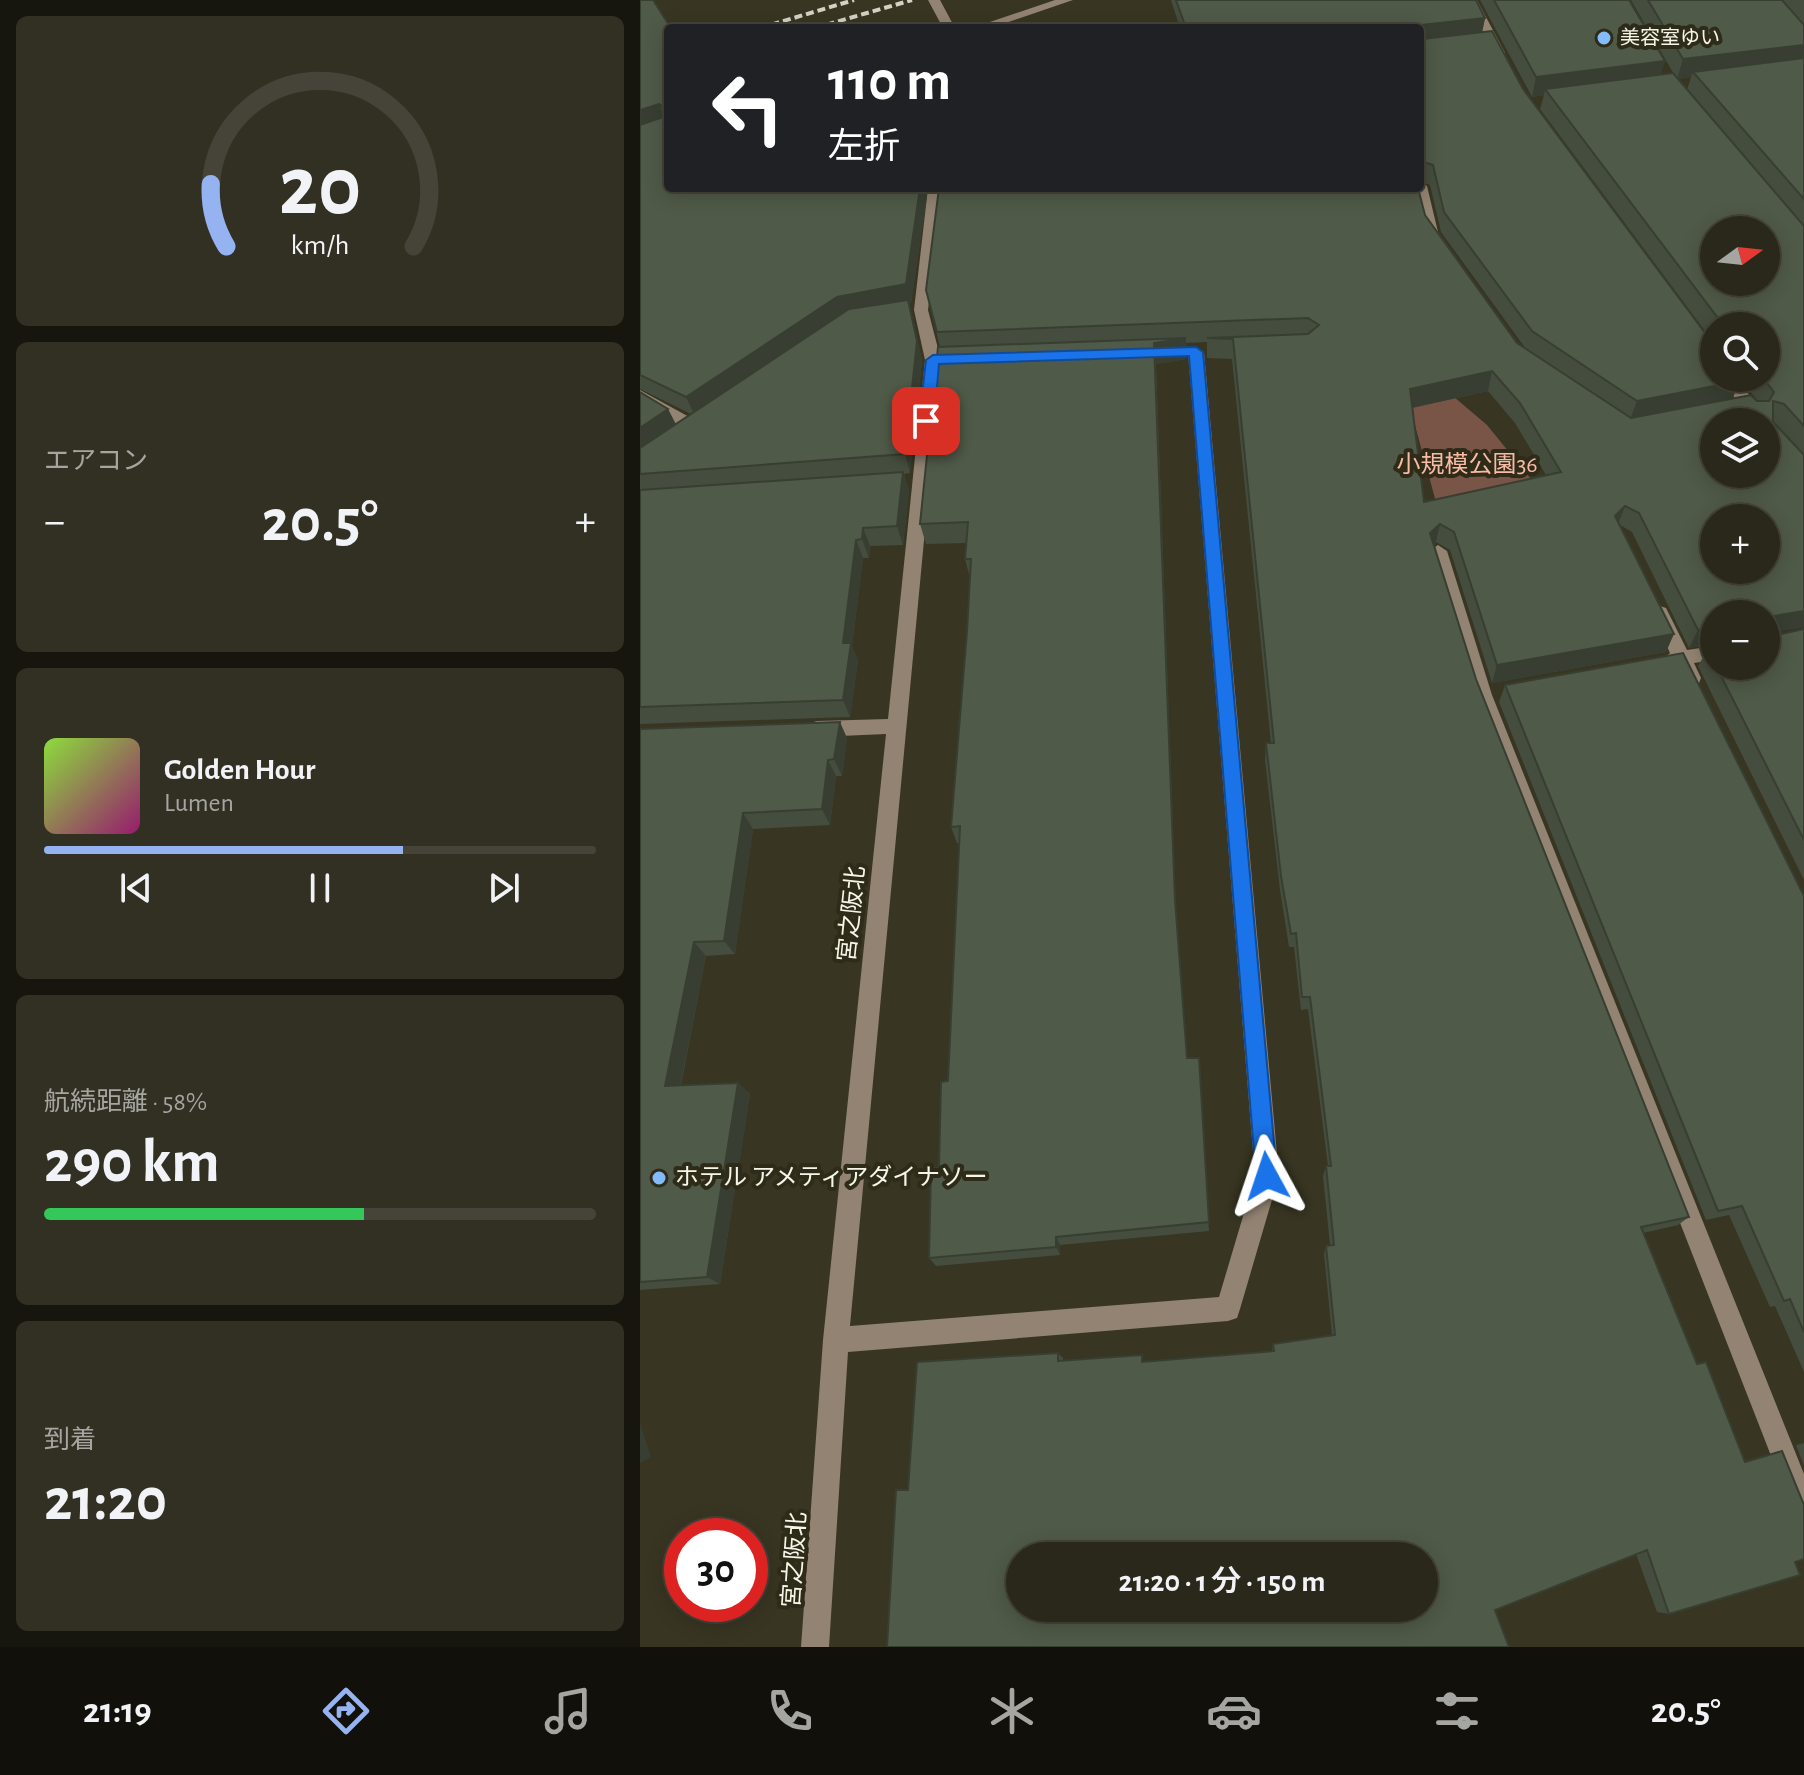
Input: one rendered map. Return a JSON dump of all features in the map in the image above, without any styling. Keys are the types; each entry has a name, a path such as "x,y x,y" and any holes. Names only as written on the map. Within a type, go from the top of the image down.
{"street":[{"path":"934,0 947,24"},
{"path":"991,24 1067,0"},
{"path":"1471,0 1486,44 1506,68"},
{"name":"宮之阪北","path":"815,1647 836,1340 897,726 913,483 940,359 914,311 934,192"},
{"path":"1421,192 1431,233 1449,258"},
{"path":"836,1340 1228,1309 1267,1176 1196,352"},
{"path":"640,395 696,427"},
{"path":"1438,551 1804,1507"},
{"path":"1655,602 1703,700"},
{"path":"1652,664 1700,655"},
{"path":"791,730 897,726"}],"green space":[{"name":"小規模公園36","path":"1393,345 1487,425 1539,489 1439,513"}],"building":[{"path":"640,0 653,0 668,24 664,24 664,192 919,192 906,284 837,297 686,397 640,375 640,125 663,117 663,107 659,104 640,110"},
{"path":"1176,0 1476,0 1485,18 1424,24 1185,24"},
{"path":"1494,0 1629,0 1665,61 1536,77"},
{"path":"1648,0 1782,0 1804,25 1804,45 1683,59"},
{"path":"1492,31 1523,89 1700,326 1700,389 1637,401 1532,331 1444,212 1433,165 1424,162 1424,39"},
{"path":"1804,58 1804,199 1693,72"},
{"path":"1673,73 1804,226 1804,426 1784,404 1773,401 1773,408 1700,408 1700,488 1780,488 1780,429 1804,455 1804,611 1780,615 1780,600 1700,600 1698,630 1639,513 1625,506 1615,516 1674,634 1497,665 1454,532 1440,524 1430,533 1476,679 1689,1217 1641,1227 1697,1364 1706,1362 1745,1462 1782,1451 1804,1505 1804,1559 1795,1562 1800,1575 1669,1614 1647,1550 1495,1610 1509,1647 887,1647 896,1490 908,1490 917,1362 1058,1353 1058,1361 1142,1355 1142,1362 1274,1351 1273,1344 1335,1335 1326,1246 1334,1245 1326,1166 1331,1166 1310,997 1302,997 1296,933 1291,934 1281,876 1266,743 1274,743 1233,339 1207,338 1308,334 1319,325 1308,318 937,332 926,290 938,192 1419,192 1425,215 1517,343 1631,418 1751,395 1757,401 1769,401 1774,392 1780,392 1780,312 1713,312 1701,296 1780,296 1780,216 1700,216 1700,294 1545,89","holes":["1492,371 1520,403 1561,472 1424,502 1410,389"]},
{"path":"908,300 917,341 905,454 640,474 640,448 849,309"},
{"path":"1186,338 1154,343 1175,900 1187,1058 1199,1058 1209,1222 1056,1237 1056,1247 929,1258 931,1168 939,1168 941,1082 948,1081 960,826 951,827 971,559 965,559 968,522 920,524 938,347"},
{"path":"640,392 668,409 640,428"},
{"path":"903,472 897,526 863,528 862,539 856,540 843,643 851,643 843,700 640,707 640,490"},
{"path":"1804,629 1804,840 1723,680 1780,680 1780,634"},
{"path":"1683,653 1804,896 1804,1332 1790,1299 1784,1301 1742,1206 1718,1211 1505,685"},
{"path":"840,722 834,759 828,760 822,809 743,813 724,941 694,942 665,1086 738,1083 707,1277 640,1282 640,729"}],"railway":[{"path":"773,24 854,0"},
{"path":"829,24 912,0"}],"place":[{"name":"美容室ゆい","path":"1604,38"},
{"name":"ホテル アメティアダイナソー","path":"659,1178"}],"route":[{"path":"926,421 933,360 1196,352 1267,1176"}]}
